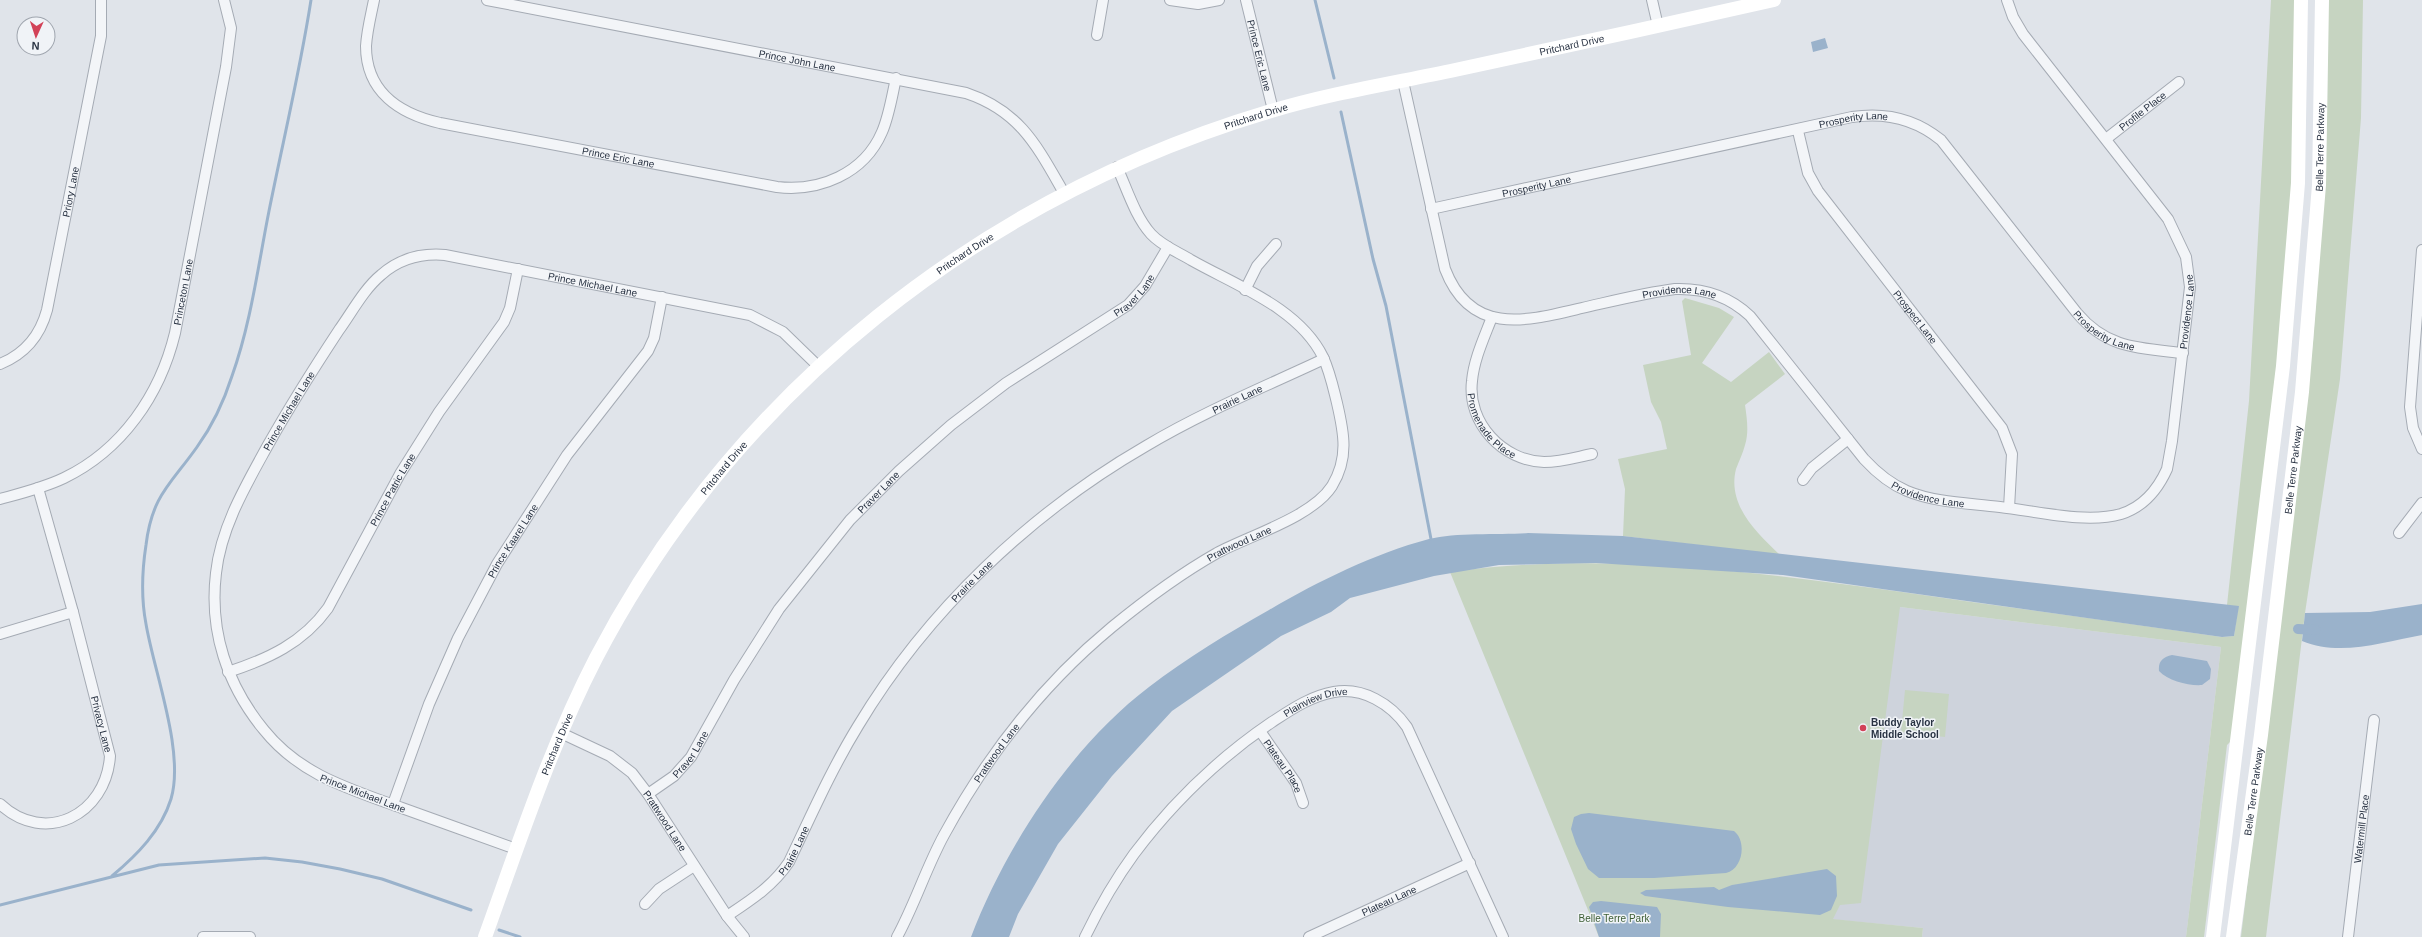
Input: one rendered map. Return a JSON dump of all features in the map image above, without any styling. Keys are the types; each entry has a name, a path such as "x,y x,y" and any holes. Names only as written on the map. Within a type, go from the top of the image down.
{"main road":[{"name":"Pritchard Drive","path":"485,937 516,849 561,733 598,654 657,555 720,470 767,418 818,366 906,292 980,242 1064,193 1117,167 1213,130 1273,110 1774,0"},
{"path":"2213,937 2283,366 2298,183 2301,0"},
{"name":"Belle Terre Parkway","path":"2233,937 2260,743 2303,384 2319,185 2322,0"}],"street":[{"name":"Priory Lane","path":"0,364 26,349 35,338 45,319 101,36 101,0"},
{"name":"Princeton Lane","path":"0,499 38,488 76,472 98,457 116,441 132,423 147,402 166,365 175,333 227,61 231,28 224,0"},
{"name":"Prince Eric Lane","path":"374,0 367,40 369,67 374,80 386,97 408,114 440,123 777,187 805,188 820,185 843,175 863,159 882,132 896,78"},
{"name":"Prince John Lane","path":"487,0 896,78 966,93 982,99 1003,111 1022,127 1034,141 1064,193"},
{"path":"1097,35 1103,0"},
{"path":"1170,0 1198,4 1219,0"},
{"name":"Prince Eric Lane","path":"1246,0 1273,110"},
{"path":"1652,0 1658,26"},
{"name":"Providence Lane","path":"1404,81 1445,269 1452,286 1470,305 1492,317 1510,320 1528,320 1675,289 1696,289 1719,295 1736,304 1760,326 1870,466 1886,479 1906,491 1931,498 2085,517 2104,517 2130,510 2148,498 2159,484 2169,460 2190,287 2188,267 2182,247 2168,219 2023,34 2013,17 2007,0"},
{"name":"Profile Place","path":"2106,139 2179,82"},
{"name":"Prosperity Lane","path":"1431,209 1798,131 1852,118 1873,115 1899,118 1927,130 1951,151 2077,313 2095,332 2125,346 2183,353"},
{"name":"Prospect Lane","path":"1798,131 1808,173 1818,191 2002,428 2012,454 2009,508"},
{"name":"Prattwood Lane","path":"897,937 926,871 971,788 1015,727 1062,673 1112,627 1162,589 1217,554 1308,509 1329,489 1339,471 1344,445 1332,382 1324,359 1309,334 1291,317 1168,247 1152,234 1144,224 1117,167"},
{"path":"1245,290 1257,266 1276,244"},
{"name":"Praver Lane","path":"648,794 674,776 691,758 734,680 768,627 805,575 850,520 899,472 951,425 1053,351 1128,305 1144,286 1168,247"},
{"path":"2422,250 2418,363 2411,414 2415,434 2422,449"},
{"name":"Prince Michael Lane","path":"516,849 332,783 296,761 274,742 243,702 228,672 218,638 214,597 218,559 228,523 257,465 290,408 367,290 380,275 395,264 428,254 445,255 741,312 765,321 783,332 818,366"},
{"name":"Prince Patric Lane","path":"228,672 261,661 284,649 312,627 328,608 400,474 439,412 504,322 510,308 518,269"},
{"name":"Prince Kaarel Lane","path":"392,804 429,704 476,602 546,486 590,424 648,351 654,338 662,297"},
{"name":"Promenade Place","path":"1492,317 1476,361 1471,388 1475,411 1486,431 1504,448 1526,459 1553,462 1592,454"},
{"name":"Prairie Lane","path":"727,916 762,892 780,875 789,862 836,764 873,702 923,636 992,562 1050,511 1142,448 1212,411 1324,359"},
{"path":"1803,480 1812,468 1848,439"},
{"name":"Privacy Lane","path":"0,804 11,813 25,820 52,822 69,818 85,810 97,798 104,786 109,771 109,748 38,488"},
{"path":"2399,532 2422,503"},
{"path":"0,634 73,612"},
{"name":"Plainview Drive","path":"1085,937 1119,876 1166,814 1211,770 1260,731 1302,704 1320,696 1335,692 1358,692 1386,705 1403,721 1411,734 1503,937"},
{"name":"Watermill Place","path":"2348,937 2374,720"},
{"name":"Plateau Place","path":"1260,731 1296,783 1302,803"},
{"name":"Prattwood Lane","path":"561,733 614,759 632,773 648,794 727,916 744,937"},
{"name":"Plateau Lane","path":"1308,937 1470,863"},
{"path":"646,904 659,889 694,866"},
{"path":"203,937 250,937"}],"shaded area":[{"name":"Buddy Taylor Middle School","path":"1900,607 2221,647 2186,937 1922,937 1923,928 1583,896"}],"green space":[{"name":"Belle Terre Park","path":"2271,0 2297,0 2293,170 2284,302 2233,739 2227,745 2204,937 2186,937 2221,647 1900,607 1861,903 1840,905 1833,919 1923,928 1922,937 1599,937 1450,572 1507,566 1565,563 1680,567 1795,578 2222,637 2234,636 2238,607 2227,605 2249,401"},
{"path":"2328,0 2363,0 2361,118 2340,379 2305,613 2266,937 2241,937 2313,342 2322,216"},
{"path":"1685,298 1719,308 1734,317 1702,363 1731,382 1769,352 1785,374 1745,405 1747,435 1736,469 1734,482 1740,506 1746,517 1753,527 1780,555 1623,536 1625,489 1618,459 1667,449 1661,422 1651,402 1643,365 1691,355 1682,301"},
{"path":"1905,690 1949,694 1945,737 1901,732"}],"water":[{"path":"1825,38 1828,48 1813,52 1811,42"},
{"path":"1528,533 1623,536 2239,606 2234,636 2222,637 1783,575 1596,563 1499,565 1434,576 1350,598 1331,612 1281,636 1172,711 1112,776 1058,844 1018,914 1009,937 971,937 985,903 1003,868 1022,833 1044,800 1093,738 1120,711 1163,676 1223,637 1288,599 1347,569 1387,552 1429,539 1452,535"},
{"path":"2422,604 2422,635 2362,647 2346,648 2316,646 2302,641 2305,613 2370,612"},
{"path":"2172,655 2207,661 2211,669 2210,679 2202,685 2185,684 2163,675 2159,671 2160,662 2164,658"},
{"path":"1589,813 1734,831 1741,841 1742,848 1739,861 1732,870 1726,873 1654,878 1599,878 1588,869 1576,844 1571,829 1574,817"},
{"path":"1827,869 1836,876 1837,896 1831,910 1820,915 1728,907 1645,896 1640,893 1646,890 1714,887 1719,890 1732,885"},
{"path":"1601,901 1657,907 1661,914 1660,937 1599,937 1589,907 1593,902"}],"waterway":[{"path":"112,876 139,851 155,832 167,811 171,799 174,780 174,759 167,712 150,643 143,604 144,565 149,528 153,514 164,491 203,439 218,413 239,356 254,294 269,211 302,53 311,0"},
{"path":"1315,0 1334,78"},
{"path":"1341,112 1373,259 1386,306 1431,539"},
{"path":"2298,629 2316,630"},
{"path":"0,905 159,865 265,858 302,862 382,879 471,910"},
{"path":"499,930 520,937"}],"place":[{"name":"Buddy Taylor Middle School","path":"1863,728"}]}
